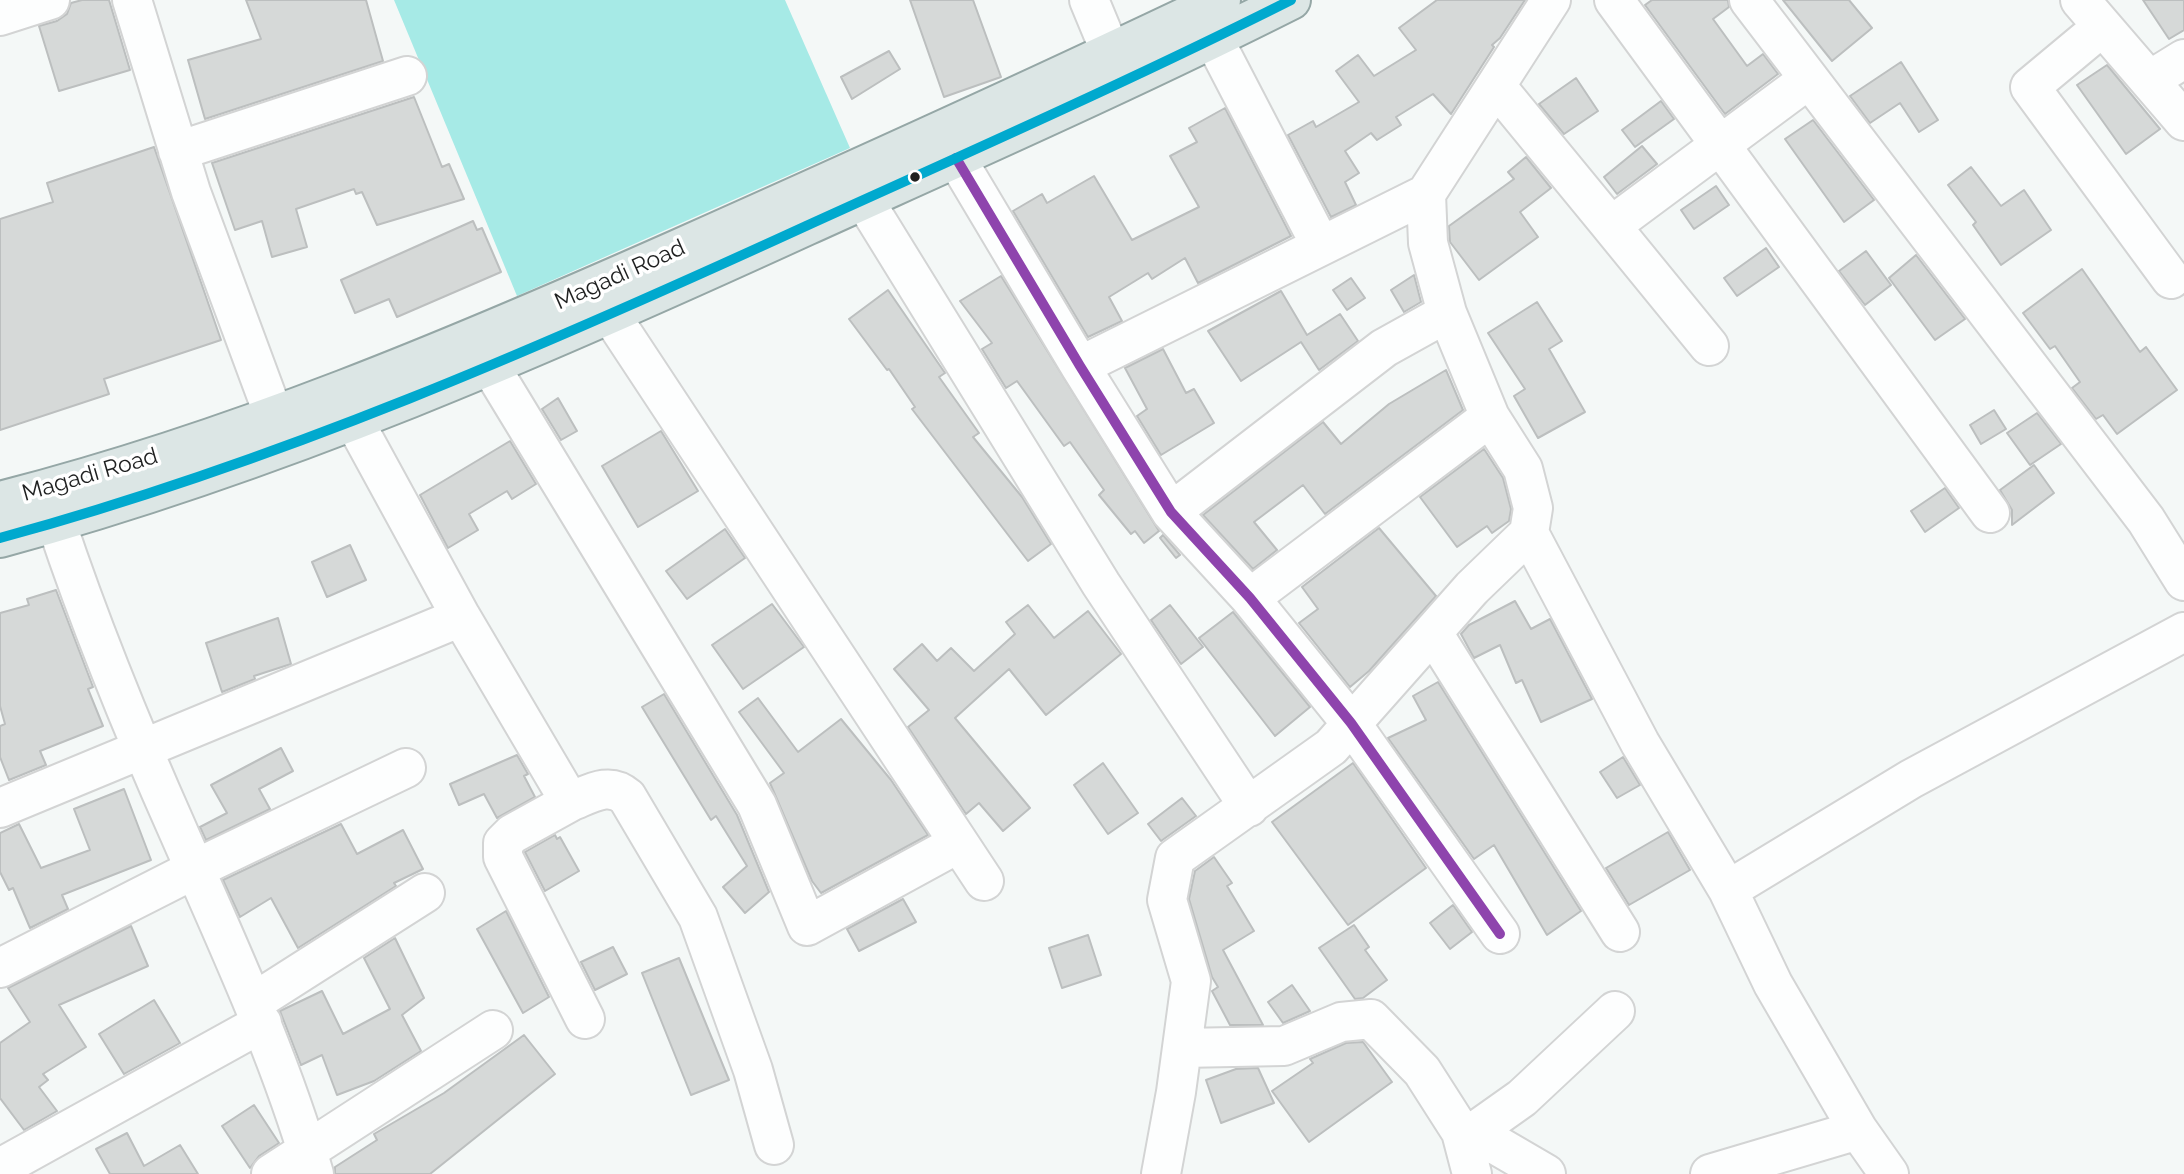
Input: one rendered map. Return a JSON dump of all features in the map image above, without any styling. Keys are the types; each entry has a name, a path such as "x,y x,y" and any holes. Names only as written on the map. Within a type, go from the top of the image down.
{"main road":[{"name":"Magadi Road","path":"0,501 141,461 405,368 564,300 1111,53 1221,0"},
{"name":"Magadi Road","path":"0,538 56,522 354,421 490,366 956,158 1291,0"}],"street":[{"path":"0,16 50,0"},
{"path":"132,0 178,150 274,416"},
{"path":"1089,0 1111,53"},
{"path":"1080,366 1426,194 1551,0"},
{"path":"1614,0 1990,513"},
{"path":"1749,0 2146,520 2184,581"},
{"path":"2172,279 2030,87 2091,13 2184,121"},
{"path":"1213,38 1321,246"},
{"path":"2150,80 2184,59"},
{"path":"178,150 407,76"},
{"path":"1611,226 1809,79"},
{"path":"1496,86 1709,346"},
{"path":"956,158 1171,512 1250,598 1351,723 1500,934"},
{"path":"1426,194 1428,243 1447,313 1490,417 1524,469 1533,508 1529,533 1640,743 1728,890 1773,984 1858,1130 1889,1174"},
{"path":"864,200 1101,584 1249,807"},
{"path":"1171,512 1384,348 1447,313"},
{"path":"610,314 984,881"},
{"path":"490,366 757,805 807,926 959,843"},
{"path":"1250,598 1490,417"},
{"path":"354,421 461,617 570,802"},
{"path":"56,522 76,581 144,748 258,1012 310,1163"},
{"path":"1161,1174 1191,981 1167,900 1175,858 1331,747 1502,557 1529,533"},
{"path":"0,808 461,617"},
{"path":"1728,890 1910,779 2184,632"},
{"path":"1433,633 1620,932"},
{"path":"0,968 195,869 406,768"},
{"path":"585,1019 503,857 503,843 512,834 570,802 610,788 619,790 627,797 698,917 753,1070 774,1145"},
{"path":"0,1168 258,1012 425,893"},
{"path":"1467,1132 1522,1098 1615,1011"},
{"path":"1182,1048 1284,1046 1341,1022 1371,1019 1422,1072 1467,1132 1546,1174"},
{"path":"271,1174 310,1163 493,1030"},
{"path":"1710,1174 1858,1130"},
{"path":"1467,1132 1472,1174"}],"shaded area":[{"path":"394,0 785,0 850,148 517,296"}],"building":[{"path":"82,0 109,0 130,70 59,91 39,26 57,21 67,14 71,3"},
{"path":"246,0 366,0 383,61 205,119 188,60 261,39"},
{"path":"910,0 973,0 1001,77 944,97"},
{"path":"1437,0 1525,0 1500,38 1492,45 1494,47 1451,114 1433,94 1396,117 1401,125 1377,140 1371,133 1345,151 1359,173 1345,182 1356,205 1331,217 1288,135 1313,121 1316,127 1359,102 1336,71 1358,55 1374,76 1416,50 1399,28"},
{"path":"1652,0 1728,0 1729,7 1713,19 1747,66 1763,54 1778,74 1725,114 1645,5"},
{"path":"1783,0 1849,0 1872,28 1832,61"},
{"path":"2143,0 2184,0 2184,30 2169,39"},
{"path":"889,51 900,69 852,99 841,77"},
{"path":"1901,62 1938,120 1919,132 1900,103 1870,123 1850,96"},
{"path":"2107,65 2160,129 2126,154 2077,85"},
{"path":"1576,78 1598,111 1564,134 1539,104"},
{"path":"414,97 442,167 449,164 464,199 377,225 362,192 356,194 354,189 296,209 307,247 272,257 262,221 235,230 212,163"},
{"path":"1661,101 1674,119 1635,147 1622,130"},
{"path":"1225,108 1291,236 1198,283 1185,258 1152,279 1148,273 1109,297 1122,321 1088,337 1013,211 1042,194 1047,203 1094,176 1132,240 1199,207 1170,156 1197,142 1189,128"},
{"path":"1813,120 1874,200 1844,222 1785,139"},
{"path":"1642,146 1657,164 1617,194 1604,177"},
{"path":"154,147 221,340 104,379 109,394 0,430 0,219 53,202 47,183"},
{"path":"1526,157 1551,188 1520,212 1538,237 1479,280 1450,242 1449,226 1514,179 1508,172"},
{"path":"1971,167 2001,206 2024,190 2051,230 2001,265 1973,225 1976,222 1948,185"},
{"path":"1716,186 1729,205 1694,229 1681,210"},
{"path":"473,221 477,230 482,228 501,272 397,317 389,299 355,313 341,280"},
{"path":"1766,248 1779,267 1737,296 1724,278"},
{"path":"1866,251 1891,285 1865,305 1839,271"},
{"path":"1916,255 1965,319 1935,340 1889,278"},
{"path":"2082,269 2140,352 2146,347 2177,390 2117,434 2103,415 2096,419 2072,388 2080,382 2055,346 2050,349 2023,313"},
{"path":"1414,275 1421,302 1404,312 1391,290"},
{"path":"1001,276 1159,531 1144,543 1135,531 1131,534 1099,495 1104,490 1070,442 1064,446 1017,381 1006,388 982,349 992,343 960,301"},
{"path":"1351,278 1365,298 1347,310 1333,290"},
{"path":"888,290 945,373 939,377 979,433 973,437 1022,497 1051,544 1028,561 912,409 915,407 889,369 887,370 849,319"},
{"path":"1281,291 1307,335 1340,314 1358,341 1319,370 1301,342 1241,381 1208,331"},
{"path":"1537,302 1562,341 1549,349 1585,412 1538,438 1514,396 1525,389 1488,333"},
{"path":"1163,349 1186,393 1194,389 1214,423 1161,455 1137,416 1147,409 1125,368"},
{"path":"1446,370 1463,410 1325,514 1303,485 1254,522 1277,550 1253,569 1203,515 1323,422 1341,444 1389,404"},
{"path":"558,398 577,431 561,440 542,409"},
{"path":"1994,410 2006,429 1981,444 1970,425"},
{"path":"2037,413 2061,444 2030,465 2007,433"},
{"path":"661,431 698,491 638,527 602,466"},
{"path":"510,441 536,484 512,499 507,491 469,514 478,530 448,548 420,495"},
{"path":"1484,449 1503,478 1511,509 1509,521 1492,533 1487,526 1457,547 1420,497"},
{"path":"2034,465 2054,493 2012,525 2012,510 2000,490"},
{"path":"1945,488 1959,508 1925,532 1911,511"},
{"path":"1379,528 1436,596 1369,671 1350,687 1299,623 1318,609 1302,587"},
{"path":"725,529 745,558 687,599 666,571"},
{"path":"1163,535 1180,555 1176,558 1160,538"},
{"path":"350,545 366,580 327,597 312,562"},
{"path":"56,590 93,687 88,689 103,726 40,751 46,765 9,780 0,757 0,726 5,724 0,706 0,613 29,605 27,599"},
{"path":"1515,601 1531,629 1550,619 1592,699 1541,722 1522,680 1516,683 1500,645 1474,658 1461,634 1469,625"},
{"path":"772,604 804,647 743,689 712,645"},
{"path":"1028,605 1054,638 1088,611 1121,654 1046,715 1009,669 955,718 1030,808 1003,831 979,803 966,814 908,727 929,710 894,669 922,644 937,661 951,648 974,671 1015,634 1006,622"},
{"path":"1170,605 1203,647 1181,664 1151,620"},
{"path":"1233,612 1310,707 1275,736 1199,638"},
{"path":"278,618 291,664 254,676 255,679 222,692 206,643"},
{"path":"1438,682 1581,911 1547,935 1494,845 1474,859 1388,738 1426,720 1413,696"},
{"path":"664,694 737,815 769,892 745,913 723,887 747,866 716,816 711,820 642,707"},
{"path":"758,698 798,752 841,719 891,780 928,835 821,893 812,881 770,783 784,773 739,712"},
{"path":"281,748 293,771 259,789 270,809 206,840 200,827 227,813 211,785"},
{"path":"517,755 528,774 524,776 535,797 497,818 484,794 459,805 450,784"},
{"path":"1623,757 1640,785 1617,798 1600,772"},
{"path":"1103,763 1138,813 1108,834 1074,785"},
{"path":"1353,763 1426,868 1348,925 1272,822"},
{"path":"124,789 151,860 62,895 68,909 30,928 13,888 9,890 0,872 0,833 19,824 41,868 90,850 74,809"},
{"path":"1182,798 1196,816 1161,841 1148,824"},
{"path":"341,824 357,854 403,830 423,869 394,883 396,886 298,948 271,898 240,917 223,880"},
{"path":"1668,832 1690,870 1629,905 1606,868"},
{"path":"555,835 557,839 560,837 579,871 545,891 525,852"},
{"path":"1214,857 1232,883 1227,886 1254,931 1223,950 1263,1025 1230,1025 1212,991 1218,987 1212,977 1189,899 1195,871"},
{"path":"903,899 916,922 859,951 847,929"},
{"path":"1453,905 1472,932 1450,949 1430,923"},
{"path":"506,911 549,997 523,1013 477,929"},
{"path":"1354,925 1369,947 1365,950 1387,980 1363,998 1355,999 1319,948"},
{"path":"131,926 148,966 59,1005 86,1047 43,1074 48,1080 39,1087 57,1111 24,1130 0,1098 0,1043 30,1022 8,988"},
{"path":"1088,935 1101,975 1062,988 1049,948"},
{"path":"395,938 424,998 402,1015 421,1051 374,1081 337,1095 322,1055 301,1065 280,1011 322,991 343,1034 390,1009 364,958"},
{"path":"613,947 627,974 595,990 581,962"},
{"path":"679,958 729,1080 691,1095 642,973"},
{"path":"1292,985 1310,1011 1283,1023 1268,1002"},
{"path":"154,1000 180,1043 124,1074 99,1034"},
{"path":"524,1035 555,1074 430,1174 335,1174 335,1167 377,1140 374,1134 444,1093"},
{"path":"1363,1042 1392,1082 1309,1142 1272,1091 1313,1063 1310,1059 1346,1043"},
{"path":"1258,1068 1274,1103 1221,1123 1206,1080 1236,1069"},
{"path":"254,1105 279,1143 259,1156 250,1168 222,1126"},
{"path":"127,1133 144,1166 180,1145 198,1174 110,1174 96,1149"}],"transit line":[{"path":"0,538 104,508 309,438 509,357 708,271 1050,115 1291,0"},
{"path":"956,158 1171,512 1250,598 1351,723 1500,934"}]}
